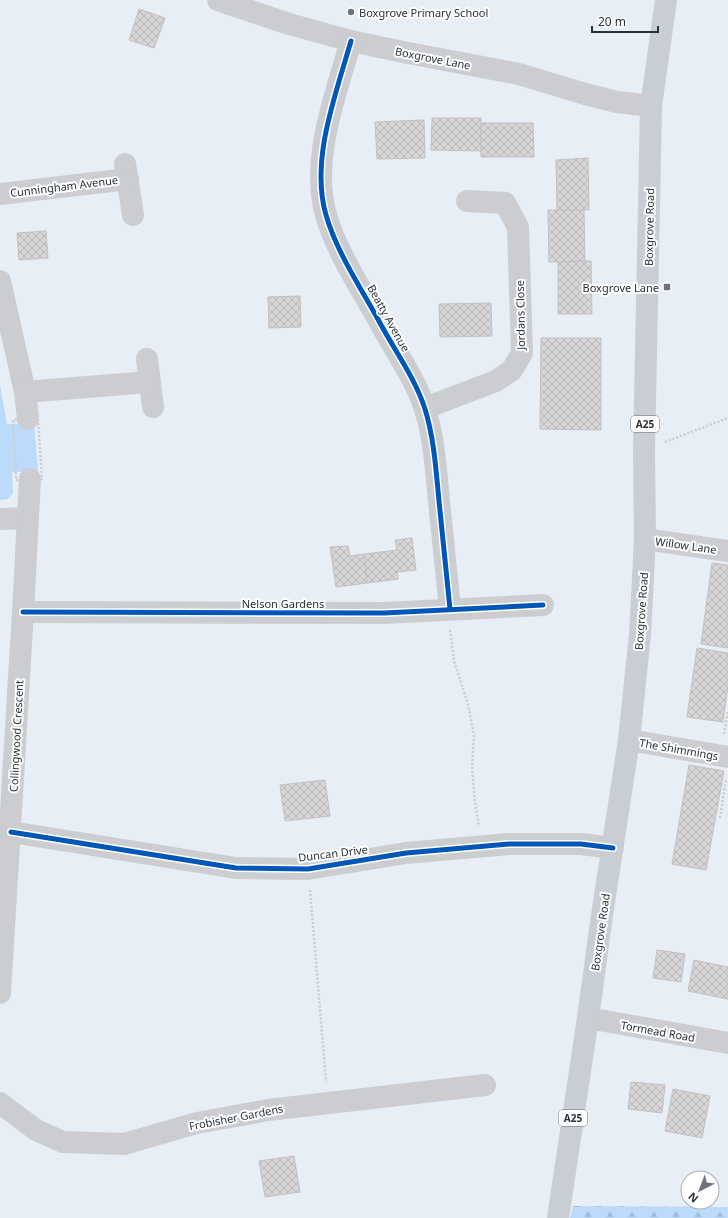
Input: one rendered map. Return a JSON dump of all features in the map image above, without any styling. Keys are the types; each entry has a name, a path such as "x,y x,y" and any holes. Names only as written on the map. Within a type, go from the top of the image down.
{"main road":[{"name":"Boxgrove Road","path":"558,1218 629,740 640,634 645,539 644,451 651,106 666,0"}],"street":[{"name":"Boxgrove Lane","path":"218,0 289,24 351,41 519,74 617,102 651,106"},
{"name":"Beatty Avenue","path":"351,41 327,127 321,159 320,186 326,215 336,244 391,344 411,376 424,408 435,455 450,609"},
{"name":"Cunningham Avenue","path":"0,194 126,171 133,214"},
{"name":"Jordans Close","path":"424,408 496,381 512,370 522,353 518,227 506,203 467,201"},
{"path":"0,281 4,317 25,392 28,419"},
{"path":"147,358 153,407"},
{"path":"25,392 149,382"},
{"name":"Collingwood Crescent","path":"0,993 11,832 30,479"},
{"path":"0,519 28,518"},
{"name":"Willow Lane","path":"645,539 728,552"},
{"name":"Nelson Gardens","path":"23,612 384,613 543,605"},
{"name":"The Shimmings","path":"629,740 727,766"},
{"name":"Duncan Drive","path":"11,832 236,868 308,869 406,853 509,844 581,844 613,848"},
{"name":"Tormead Road","path":"588,1018 728,1043"},
{"name":"Frobisher Gardens","path":"0,1103 36,1130 63,1142 124,1144 197,1123 268,1110 328,1102 485,1086"}],"path":[{"path":"38,418 42,478 30,479 16,480 12,420 38,418"},
{"path":"644,451 728,418"},
{"path":"450,609 450,630 454,661 468,704 474,736 472,767 475,802 482,846"},
{"path":"720,818 727,766"},
{"path":"308,869 328,1102"}],"green space":[{"path":"0,385 7,424 34,423 38,472 12,472 13,493 8,499 0,500"},
{"path":"573,1206 680,1207 680,1210 720,1210 720,1207 728,1207 728,1218 570,1218"}],"building":[{"path":"139,9 165,18 154,48 129,40"},
{"path":"432,118 481,118 481,151 431,150"},
{"path":"424,120 425,158 377,159 375,122"},
{"path":"481,123 533,123 534,157 481,157"},
{"path":"588,158 589,210 557,210 556,160"},
{"path":"548,210 584,210 585,261 549,262"},
{"path":"46,231 48,258 19,260 17,233"},
{"path":"591,261 592,314 558,314 558,262"},
{"path":"300,296 301,327 269,328 268,297"},
{"path":"491,303 492,336 440,337 439,304"},
{"path":"541,338 601,338 601,430 540,429"},
{"path":"412,538 416,570 397,572 398,579 367,583 364,554 397,550 395,540"},
{"path":"348,546 350,556 364,554 367,583 336,587 330,547"},
{"path":"712,563 728,565 728,648 701,644"},
{"path":"697,648 728,653 728,686 723,722 687,717"},
{"path":"689,765 724,771 706,870 672,864"},
{"path":"325,780 330,816 285,821 280,785"},
{"path":"657,950 685,954 681,982 653,978"},
{"path":"694,960 728,967 728,999 688,991"},
{"path":"631,1082 665,1085 662,1113 628,1109"},
{"path":"673,1089 710,1096 702,1138 665,1131"},
{"path":"294,1156 300,1192 265,1197 259,1161"}],"cycle path":[{"path":"351,41 327,127 321,172 322,194 326,215 336,243 357,283 416,386 425,409 431,431 434,454 450,609"},
{"path":"23,612 384,613 543,605"},
{"path":"11,832 236,868 308,869 406,853 509,844 581,844 613,848"}],"place":[{"name":"Boxgrove Primary School","path":"351,12"},
{"name":"Boxgrove Lane","path":"667,287"}]}
